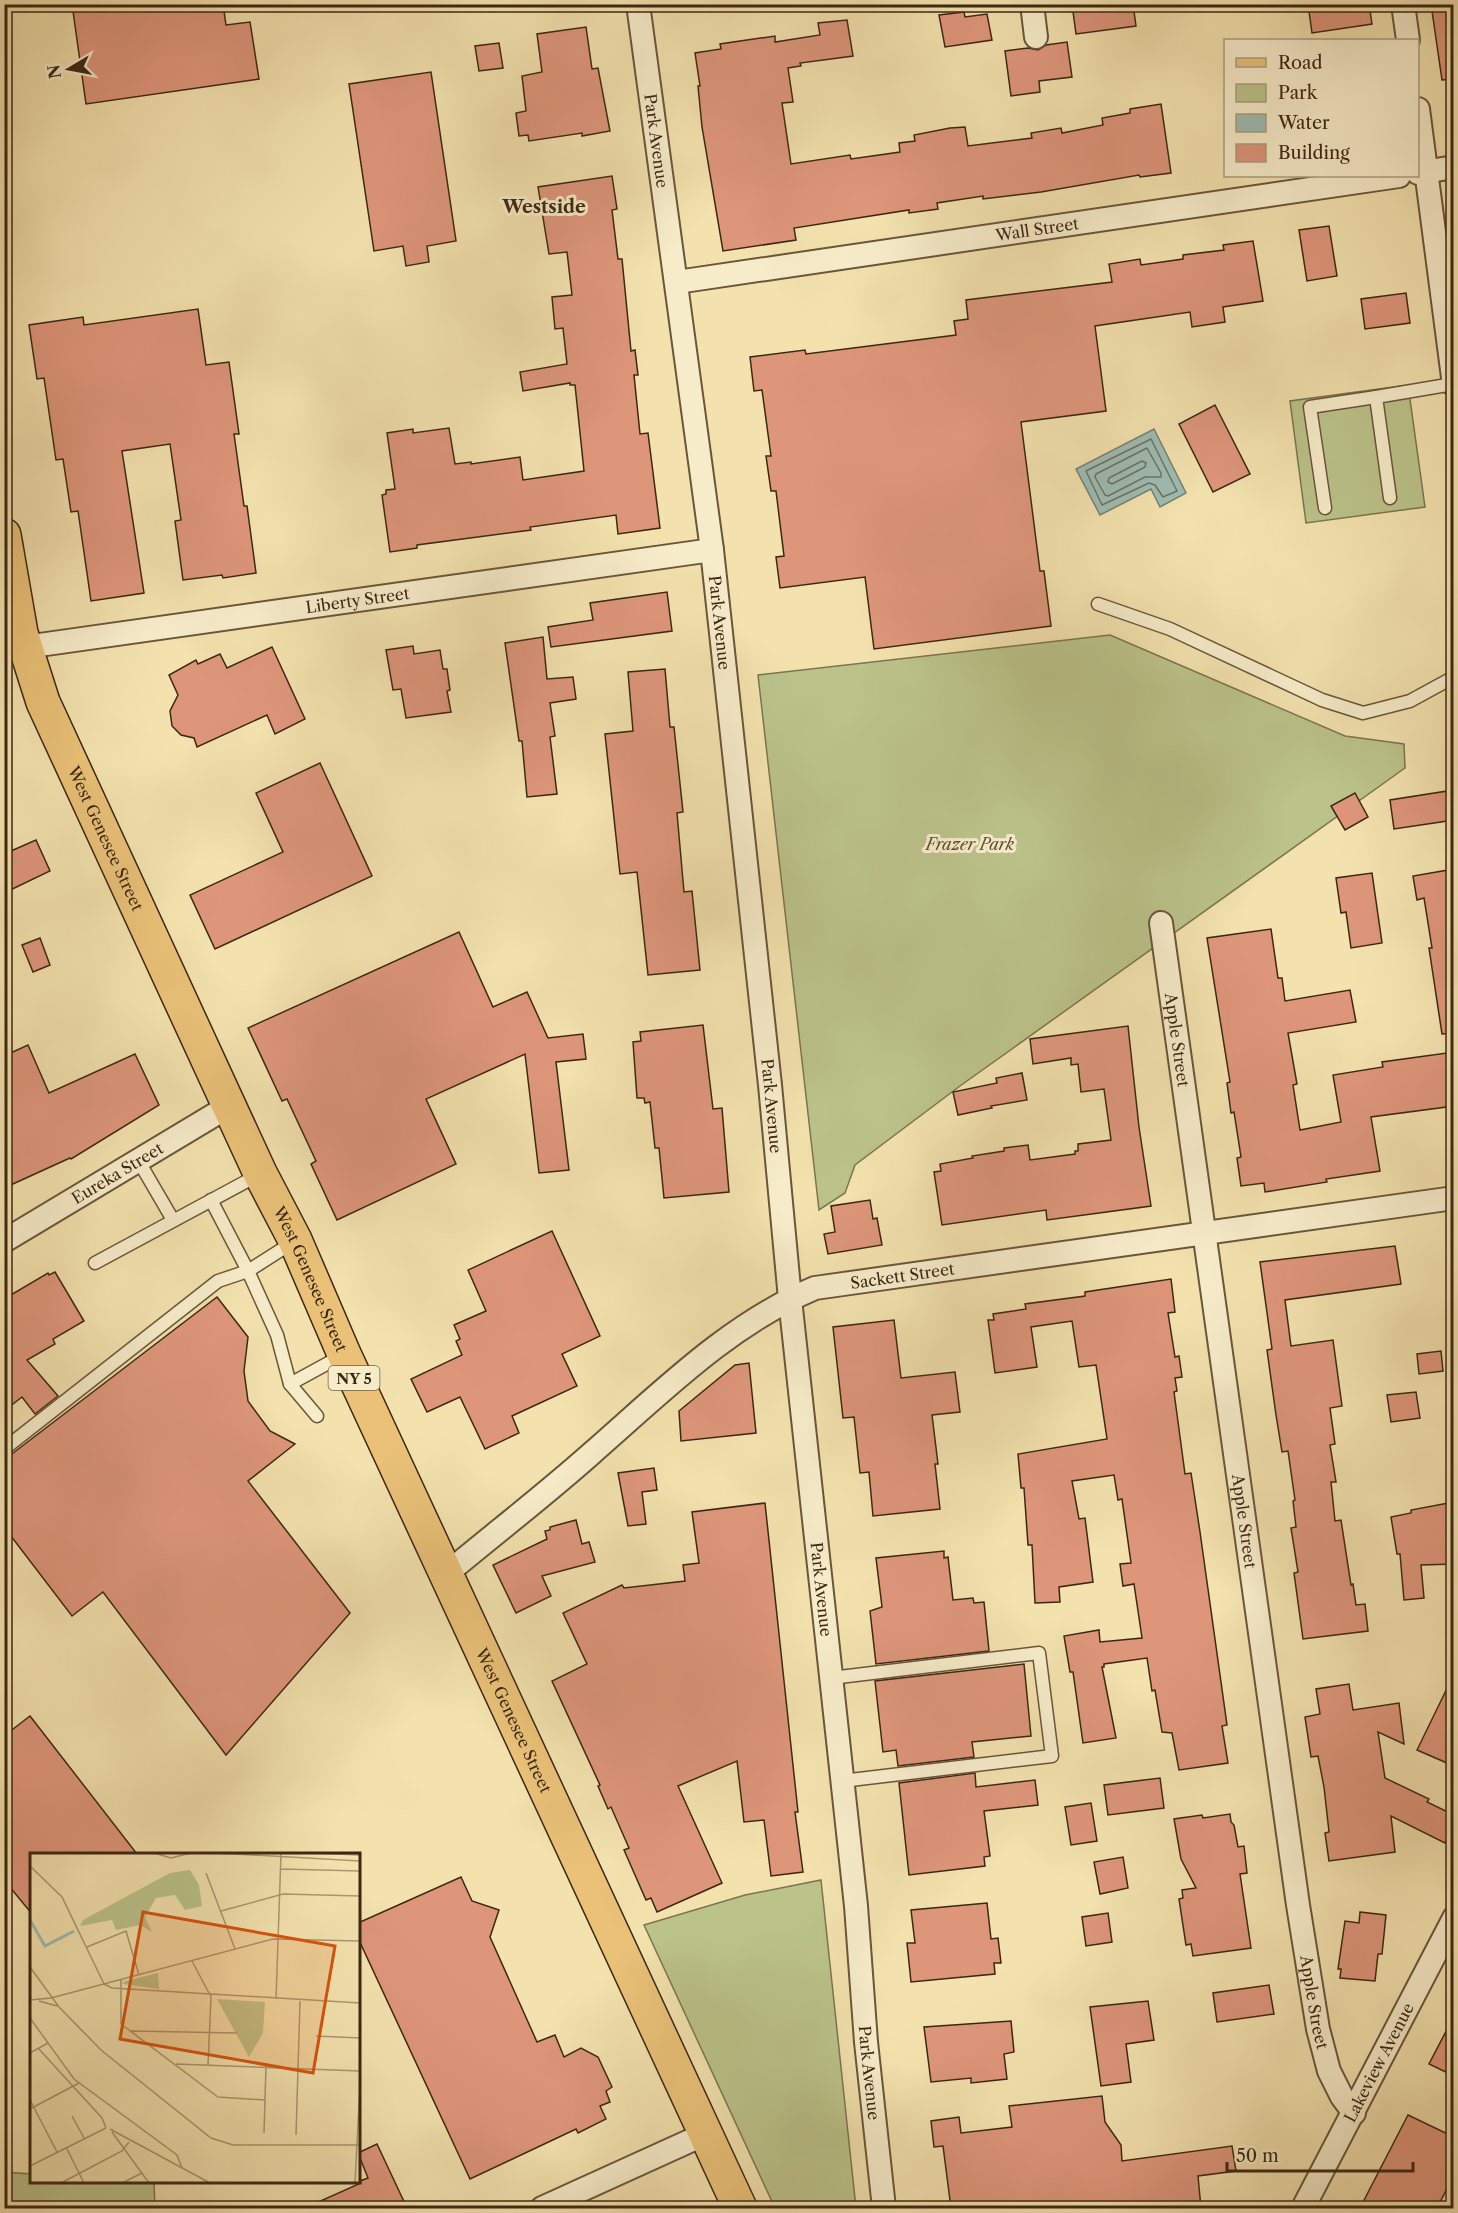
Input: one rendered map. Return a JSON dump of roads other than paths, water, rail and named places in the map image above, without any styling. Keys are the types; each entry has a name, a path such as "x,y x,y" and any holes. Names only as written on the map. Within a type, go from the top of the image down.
{"main road":[{"name":"West Genesee Street","path":"4,535 15,649 43,702 260,1173 295,1240 344,1354 445,1575 740,2208"}],"street":[{"name":"Park Avenue","path":"638,4 712,550 770,1084 884,2208"},
{"path":"1032,4 1036,37"},
{"path":"1403,4 1408,39"},
{"path":"1419,125 1422,172 1453,385"},
{"path":"1422,172 1454,167"},
{"name":"Wall Street","path":"677,282 1392,177"},
{"name":"Liberty Street","path":"15,649 712,550"},
{"name":"Apple Street","path":"1161,923 1298,1905 1318,2029 1329,2071 1342,2097 1354,2113"},
{"name":"Eureka Street","path":"4,1240 229,1106"},
{"name":"Sackett Street","path":"445,1575 580,1463 689,1368 750,1321 815,1288 1454,1198"},
{"name":"Lakeview Avenue","path":"1303,2208 1454,1918"},
{"path":"542,2208 705,2134"}],"lane":[{"path":"1325,508 1310,407 1453,385"},
{"path":"1377,397 1390,498"},
{"path":"1098,604 1170,629 1322,699 1364,713 1410,701 1454,677"},
{"path":"138,1160 173,1220"},
{"path":"95,1263 260,1173"},
{"path":"211,1200 248,1271 277,1335 290,1384 317,1416"},
{"path":"4,1449 218,1281 248,1271 295,1240"},
{"path":"290,1384 344,1354"},
{"path":"831,1678 1039,1653 1052,1756 842,1781"}],"water":[{"path":"1154,429 1186,493 1160,507 1151,489 1100,515 1076,469"}],"district":[{"name":"Westside","path":"544,207"}],"park label":[{"name":"Frazer Park","path":"970,844"}]}
